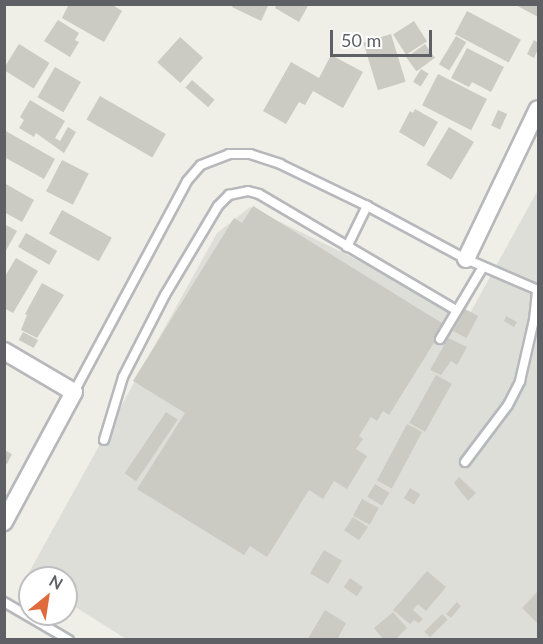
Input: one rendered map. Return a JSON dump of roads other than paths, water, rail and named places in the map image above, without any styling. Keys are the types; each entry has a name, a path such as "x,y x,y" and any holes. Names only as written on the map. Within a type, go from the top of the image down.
{"street":[{"path":"466,259 538,109"},
{"path":"4,351 74,392 4,522"}],"lane":[{"path":"74,392 187,181 201,165 229,154 250,154 280,164 367,206 466,259 538,290 534,320 520,381 508,405 465,462"},
{"path":"104,440 123,378 165,295 222,200 248,191 259,194 456,310"},
{"path":"347,247 367,206"},
{"path":"440,339 483,267"},
{"path":"4,602 69,639"}]}
